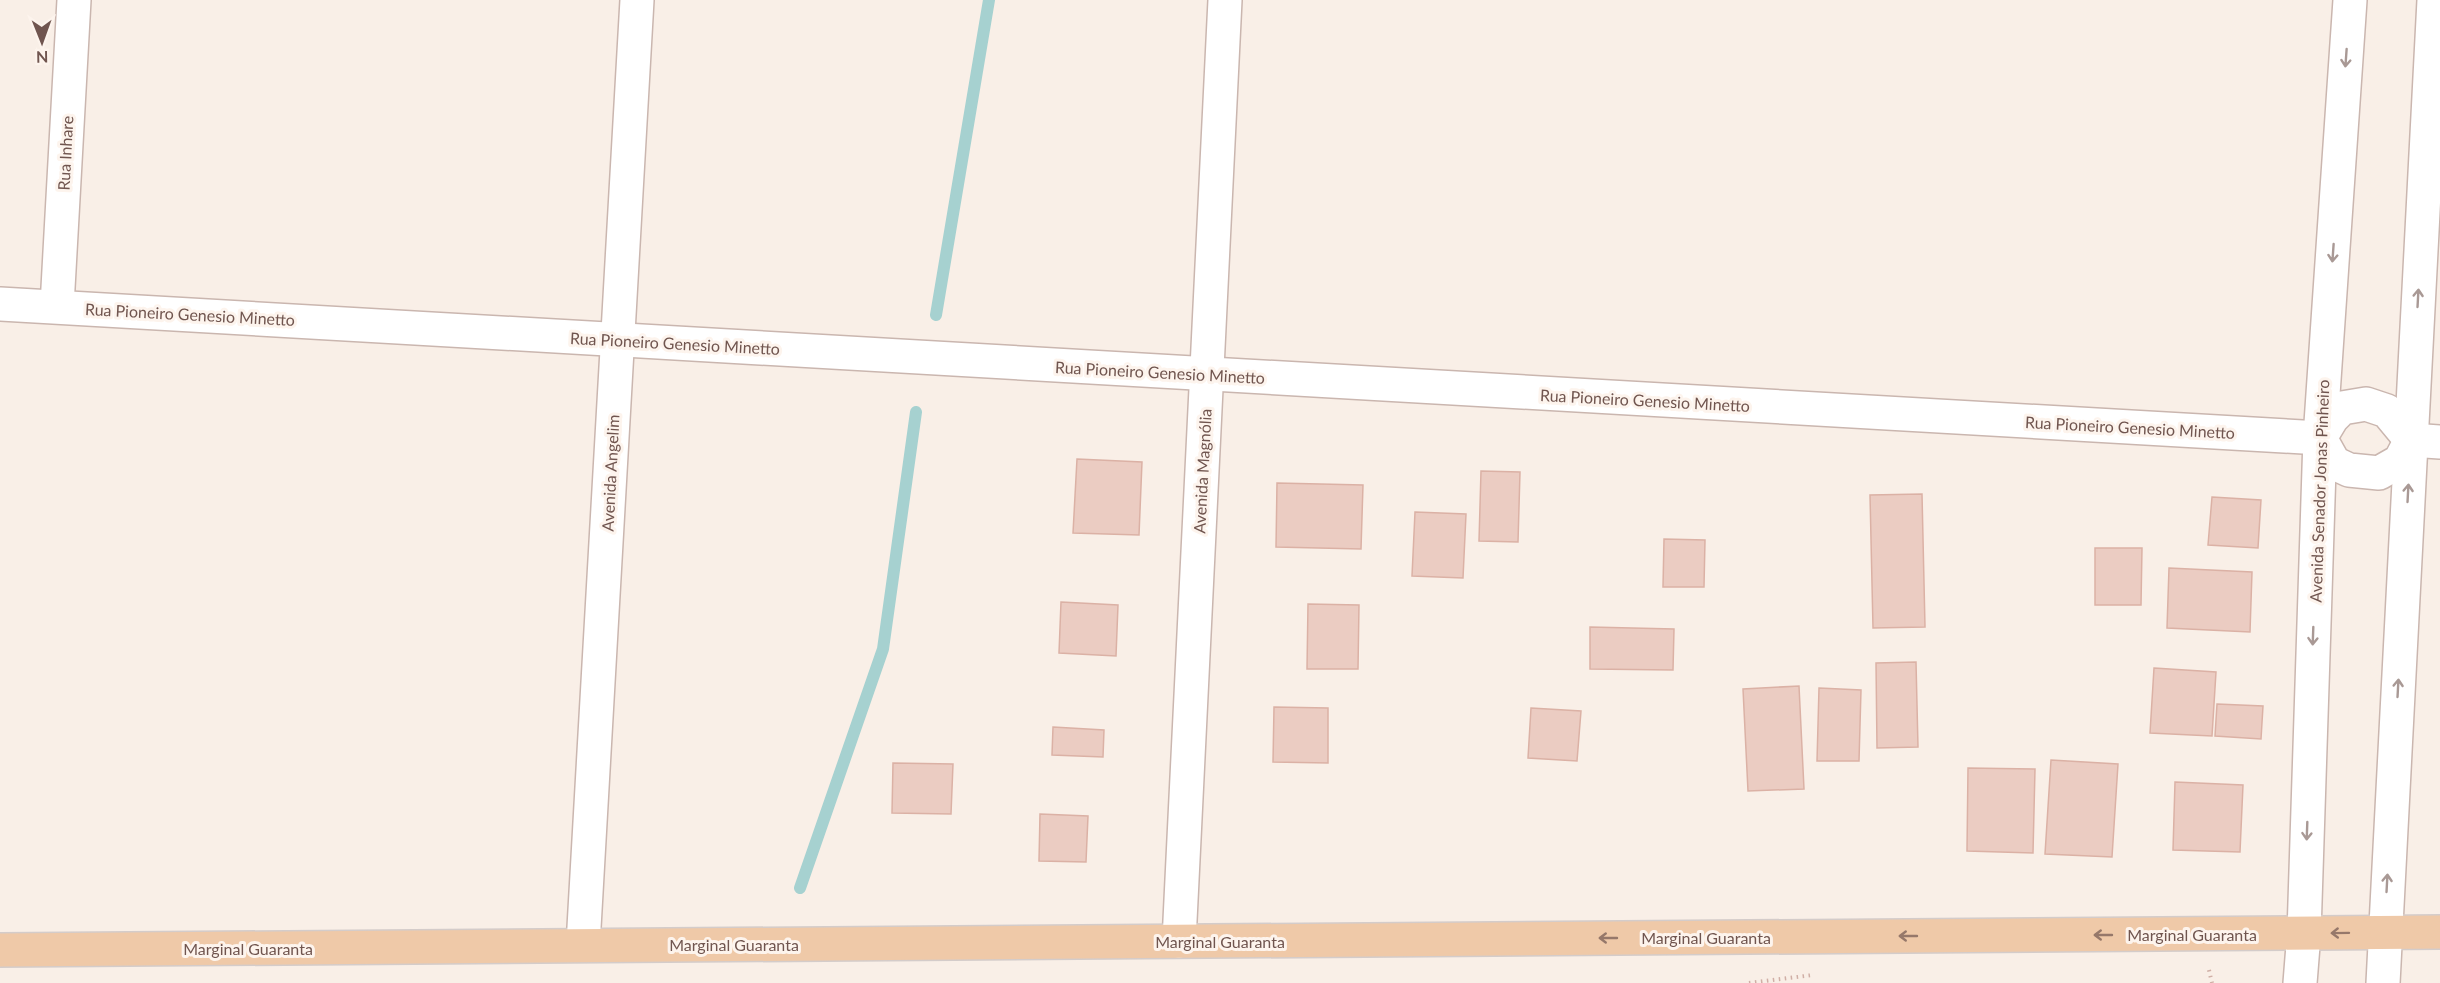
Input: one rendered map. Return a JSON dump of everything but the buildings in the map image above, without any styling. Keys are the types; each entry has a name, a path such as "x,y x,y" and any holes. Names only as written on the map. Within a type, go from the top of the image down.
{"main road":[{"name":"Marginal Guaranta","path":"0,950 2440,932"}],"street":[{"name":"Rua Inhare","path":"57,306 74,0"},
{"name":"Avenida Angelim","path":"583,945 637,0"},
{"name":"Avenida Magnólia","path":"1179,941 1225,0"},
{"name":"Avenida Senador Jonas Pinheiro","path":"2300,983 2304,933 2320,438 2350,0"},
{"path":"2383,983 2385,933 2425,441 2434,0"},
{"name":"Rua Pioneiro Genesio Minetto","path":"0,304 2320,438"},
{"path":"2366,404 2387,411 2425,441 2400,461 2379,473 2349,470 2334,463 2320,438 2332,418 2342,408 2366,404"}],"waterway":[{"path":"936,315 989,0"},
{"path":"800,888 883,649 916,412"}]}
